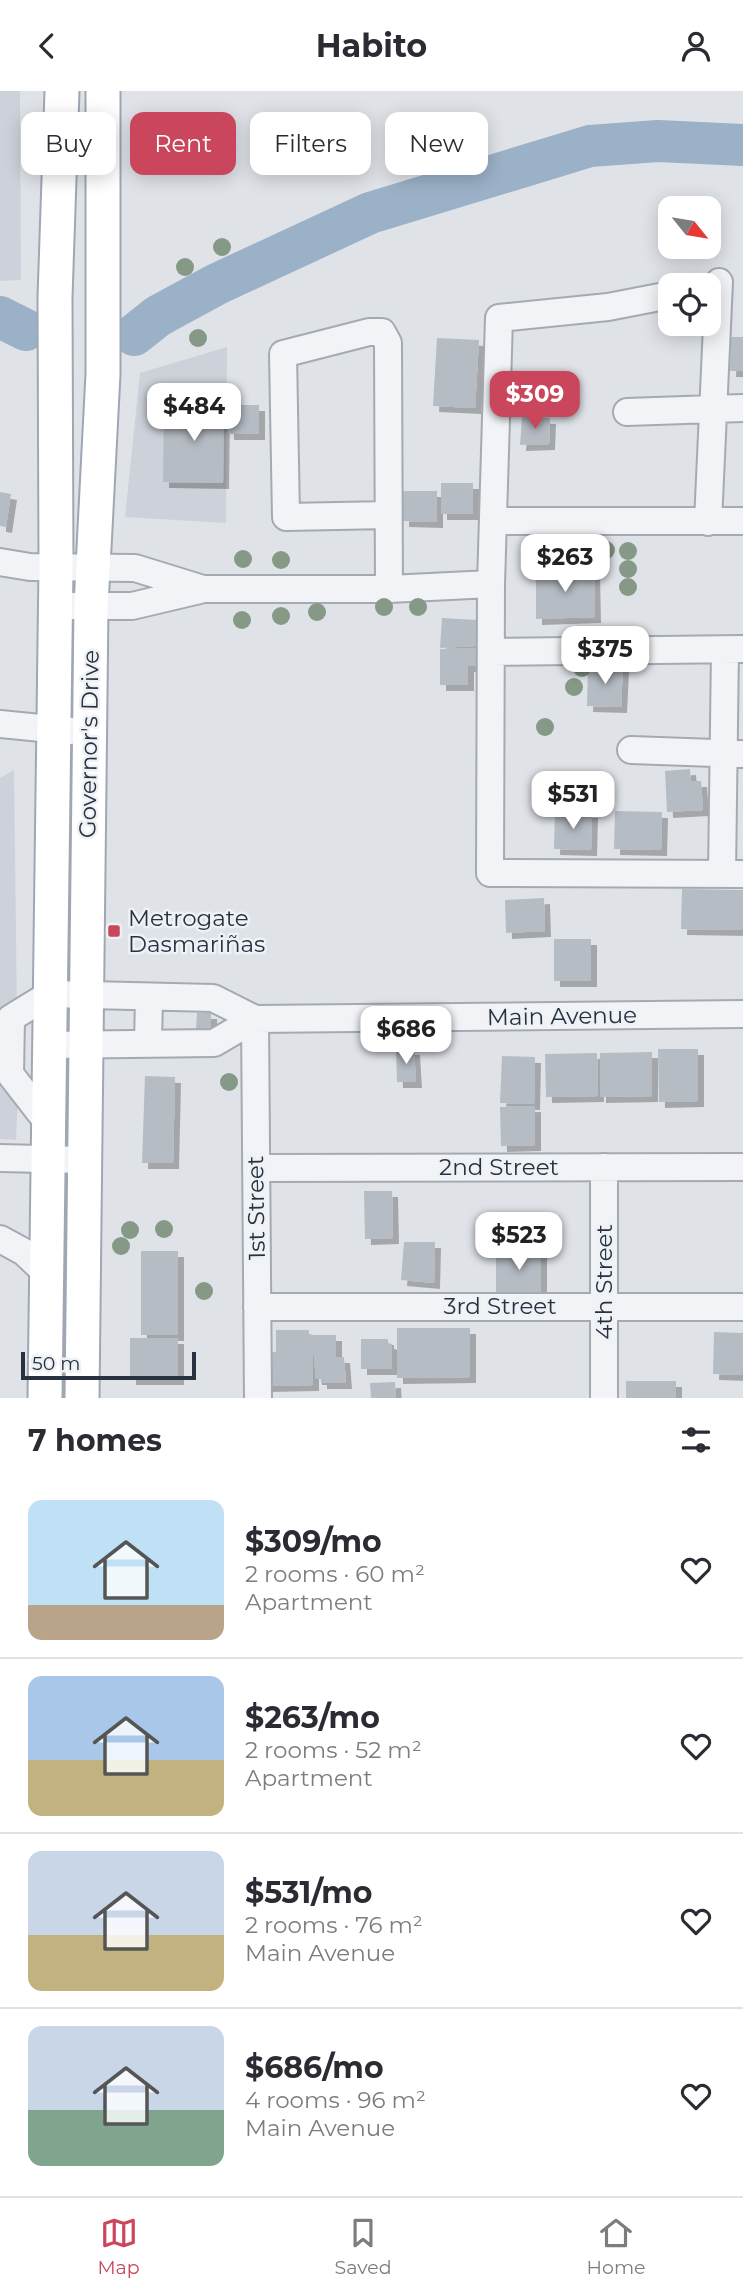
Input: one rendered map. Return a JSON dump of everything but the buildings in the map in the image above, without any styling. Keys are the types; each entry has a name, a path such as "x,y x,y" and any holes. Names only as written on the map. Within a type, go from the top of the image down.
{"main road":[{"name":"Governor's Drive","path":"45,1398 56,567 54,373 62,91"},
{"name":"Governor's Drive","path":"82,1398 91,606 103,374 103,91"}],"street":[{"path":"708,522 713,408 724,282"},
{"path":"492,652 734,650 732,874 490,873 491,584 499,318 608,307 658,297"},
{"path":"388,515 286,517 283,354 369,332 382,332 388,343 389,589"},
{"path":"627,411 743,408"},
{"path":"493,521 743,521"},
{"path":"0,562 30,567 135,568 204,589"},
{"path":"55,606 132,607 204,589 389,589 491,584"},
{"path":"0,724 90,733"},
{"path":"631,750 733,754"},
{"path":"48,1123 10,1074 11,1018 50,994"},
{"name":"Main Avenue","path":"50,994 213,998 255,1019 743,1014"},
{"path":"148,1044 149,997"},
{"name":"Main Avenue","path":"49,1045 214,1043 255,1019"},
{"name":"1st Street","path":"255,1019 258,1398"},
{"path":"0,1158 85,1160"},
{"name":"4th Street","path":"604,1167 604,1398"},
{"name":"2nd Street","path":"256,1168 743,1167"},
{"path":"0,1238 24,1252 46,1273"},
{"name":"3rd Street","path":"257,1307 743,1307"}],"shaded area":[{"path":"0,91 20,91 21,280 0,281"},
{"path":"227,347 226,523 125,517 140,373"},
{"path":"14,770 18,1096 16,1140 0,1139 0,778"}],"waterway":[{"path":"134,335 158,316 217,284 370,213 590,146 658,141 743,145"},
{"path":"0,317 26,330"}],"place":[{"name":"Metrogate Dasmariñas","path":"114,931"}]}
